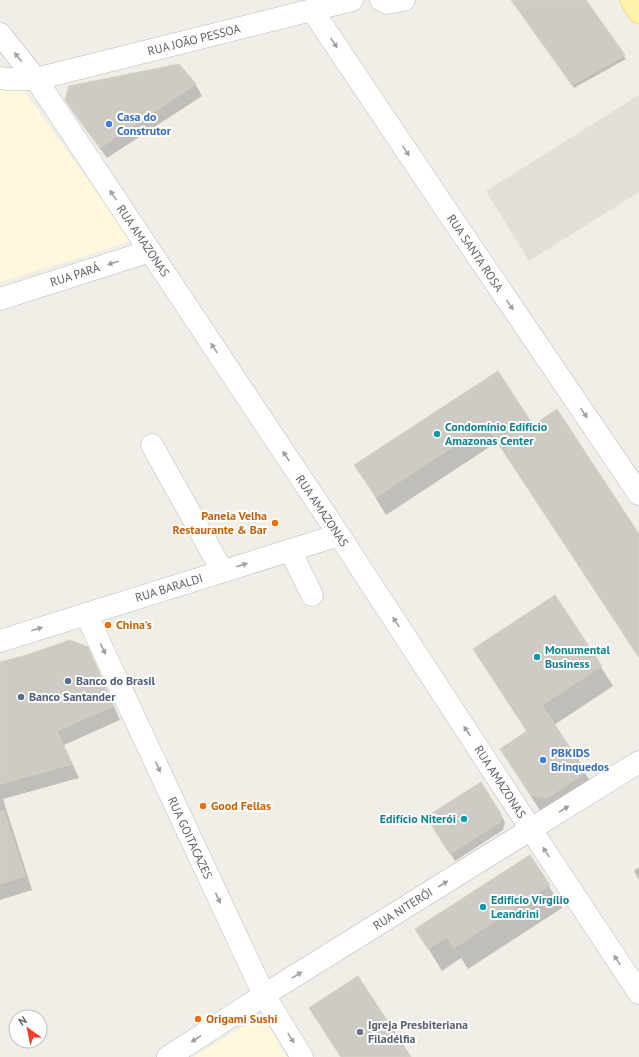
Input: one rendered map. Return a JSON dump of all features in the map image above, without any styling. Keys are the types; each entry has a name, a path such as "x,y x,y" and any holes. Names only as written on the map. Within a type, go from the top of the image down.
{"main road":[{"path":"631,0 639,12"}],"street":[{"name":"RUA JOÃO PESSOA","path":"0,78 36,80 352,0"},
{"path":"381,0 387,3 404,0"},
{"name":"RUA SANTA ROSA","path":"312,10 639,494"},
{"name":"RUA AMAZONAS","path":"0,34 36,80 150,251 639,993"},
{"name":"RUA PARÁ","path":"0,298 150,251"},
{"path":"152,445 219,565 221,572"},
{"name":"RUA BARALDI","path":"0,641 338,535"},
{"path":"290,550 312,595"},
{"name":"RUA GOITACAZES","path":"86,614 264,995 302,1057"},
{"name":"RUA NITERÓI","path":"168,1057 264,995 639,762"}],"shaded area":[{"path":"0,85 23,90 132,241 0,282"},
{"path":"639,95 639,192 529,261 486,191"},
{"path":"262,1015 287,1057 193,1057"}],"building":[{"path":"511,0 586,0 625,55 572,85"},
{"name":"Casa do Construtor","path":"179,64 196,84 100,148 65,100 69,86"},
{"path":"498,371 533,425 557,409 639,534 639,657 486,425 376,497 354,465"},
{"name":"Monumental Business","path":"555,595 602,666 542,705 586,772 547,798 531,795 500,749 527,731 473,649"},
{"path":"70,640 88,647 113,706 57,731 72,764 0,784 0,662"},
{"name":"Edifício Niterói","path":"481,782 501,814 500,822 450,854 426,817"},
{"path":"4,811 25,876 0,884 0,812"},
{"name":"Edifício Virgílio Leandrini","path":"530,855 550,885 454,948 447,937 428,949 415,929"},
{"name":"Igreja Presbiteriana Filadélfia","path":"358,976 411,1057 341,1057 309,1008"}],"place":[{"name":"Casa do Construtor","path":"109,124"},
{"name":"Condomínio Edifício Amazonas Center","path":"437,434"},
{"name":"Panela Velha Restaurante & Bar","path":"275,523"},
{"name":"China's","path":"108,625"},
{"name":"Monumental Business","path":"537,657"},
{"name":"Banco do Brasil","path":"68,681"},
{"name":"Banco Santander","path":"21,697"},
{"name":"PBKIDS Brinquedos","path":"543,760"},
{"name":"Good Fellas","path":"203,806"},
{"name":"Edifício Niterói","path":"464,819"},
{"name":"Edifício Virgílio Leandrini","path":"483,907"},
{"name":"Origami Sushi","path":"198,1019"},
{"name":"Igreja Presbiteriana Filadélfia","path":"360,1032"}]}
